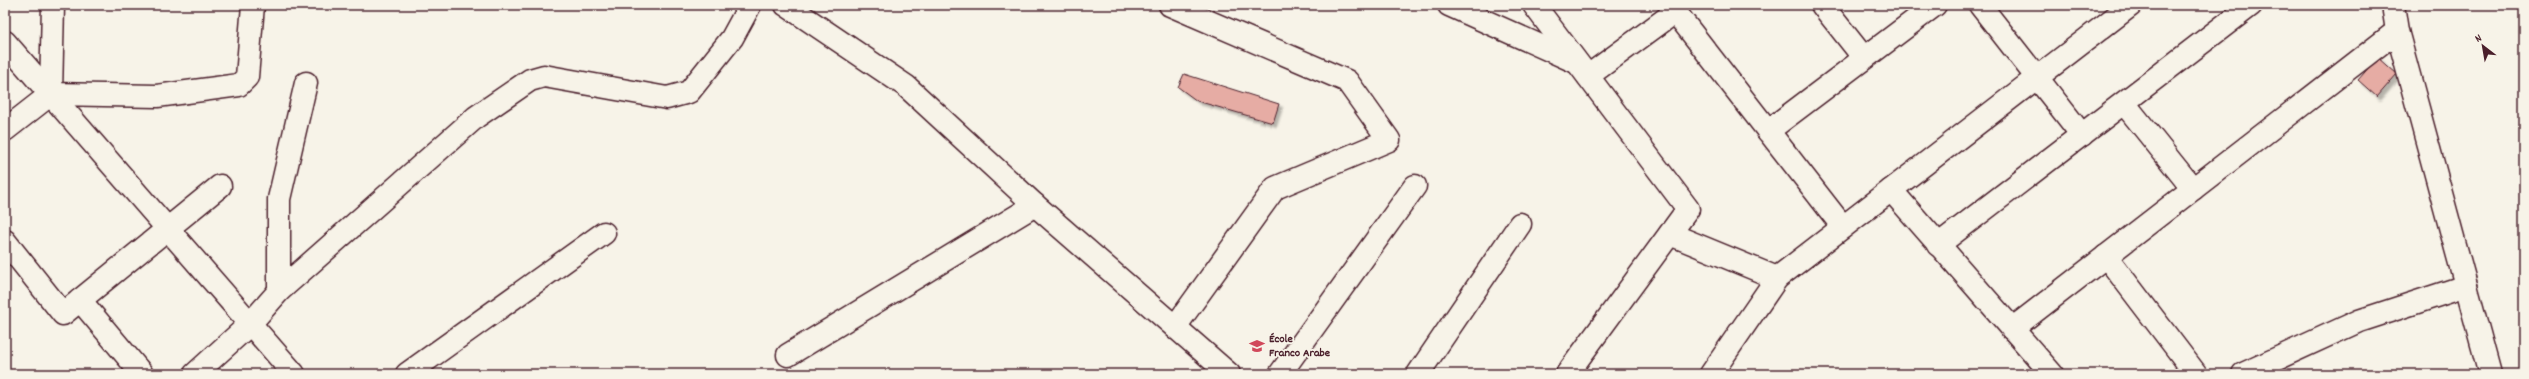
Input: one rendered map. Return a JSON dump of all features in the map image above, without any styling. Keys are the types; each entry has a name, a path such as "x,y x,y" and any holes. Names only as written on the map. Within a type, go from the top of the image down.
{"street":[{"path":"51,94 53,5"},
{"path":"5,130 51,94 157,96 239,85 247,77 253,5"},
{"path":"195,374 250,324 279,292 476,117 530,80 544,76 666,98 689,92 732,38 750,5"},
{"path":"786,5 906,86 1035,205 1229,374"},
{"path":"1170,5 1347,81 1389,140 1275,188 1175,327"},
{"path":"1449,5 1583,70"},
{"path":"1534,5 1688,209 1567,374"},
{"path":"1822,5 1864,58"},
{"path":"1768,131 1935,5"},
{"path":"1980,5 2082,135"},
{"path":"1711,374 1777,278 2131,5"},
{"path":"1938,244 2251,5"},
{"path":"2393,5 2396,31 2490,374"},
{"path":"1583,70 1673,8 1843,227"},
{"path":"2012,329 2396,31"},
{"path":"5,42 294,374"},
{"path":"279,292 278,199 306,83"},
{"path":"2124,102 2193,189"},
{"path":"5,241 64,314 220,186"},
{"path":"1280,374 1415,186"},
{"path":"1891,190 2052,374"},
{"path":"788,355 1035,205"},
{"path":"1418,374 1520,224"},
{"path":"407,374 604,233"},
{"path":"1670,234 1777,278"},
{"path":"2106,256 2196,374"},
{"path":"2250,373 2359,321 2466,286"},
{"path":"80,300 142,374"}],"building":[{"path":"2378,57 2397,74 2377,97 2358,80"},
{"path":"1184,74 1279,104 1273,123 1197,101 1178,87"}],"place":[{"name":"École Franco Arabe","path":"1257,346"}]}
